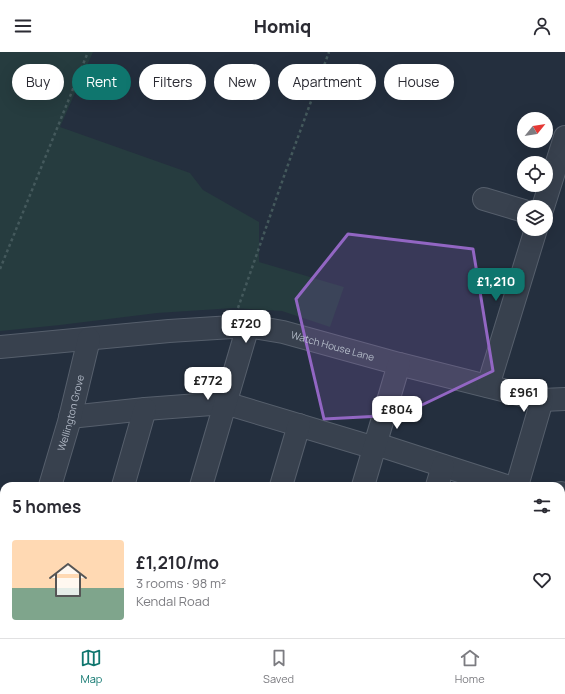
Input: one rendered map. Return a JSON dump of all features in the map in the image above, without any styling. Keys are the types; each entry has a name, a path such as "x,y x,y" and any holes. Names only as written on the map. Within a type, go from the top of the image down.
{"street":[{"path":"545,200 565,137"},
{"path":"480,197 517,209"},
{"path":"488,386 534,236"},
{"name":"Watch House Lane","path":"0,347 169,331 240,327 283,332 399,364 542,400 565,399"},
{"path":"202,482 225,403 240,327"},
{"name":"Wellington Grove","path":"51,482 70,417 89,339"},
{"path":"364,482 399,364"},
{"path":"520,482 542,400"},
{"path":"70,417 225,403 375,446 440,476 493,482"},
{"path":"124,482 146,409"},
{"path":"282,482 299,425"}],"path":[{"path":"0,269 88,52"},
{"path":"240,327 293,151 329,52"}],"highlighted area":[{"path":"348,234 473,249 493,371 401,415 324,419 296,299"}],"green space":[{"path":"0,52 93,52 88,64 72,64 72,100 60,127 190,173 203,190 259,222 259,262 344,287 330,327 282,311 234,308 157,313 0,331"}]}
